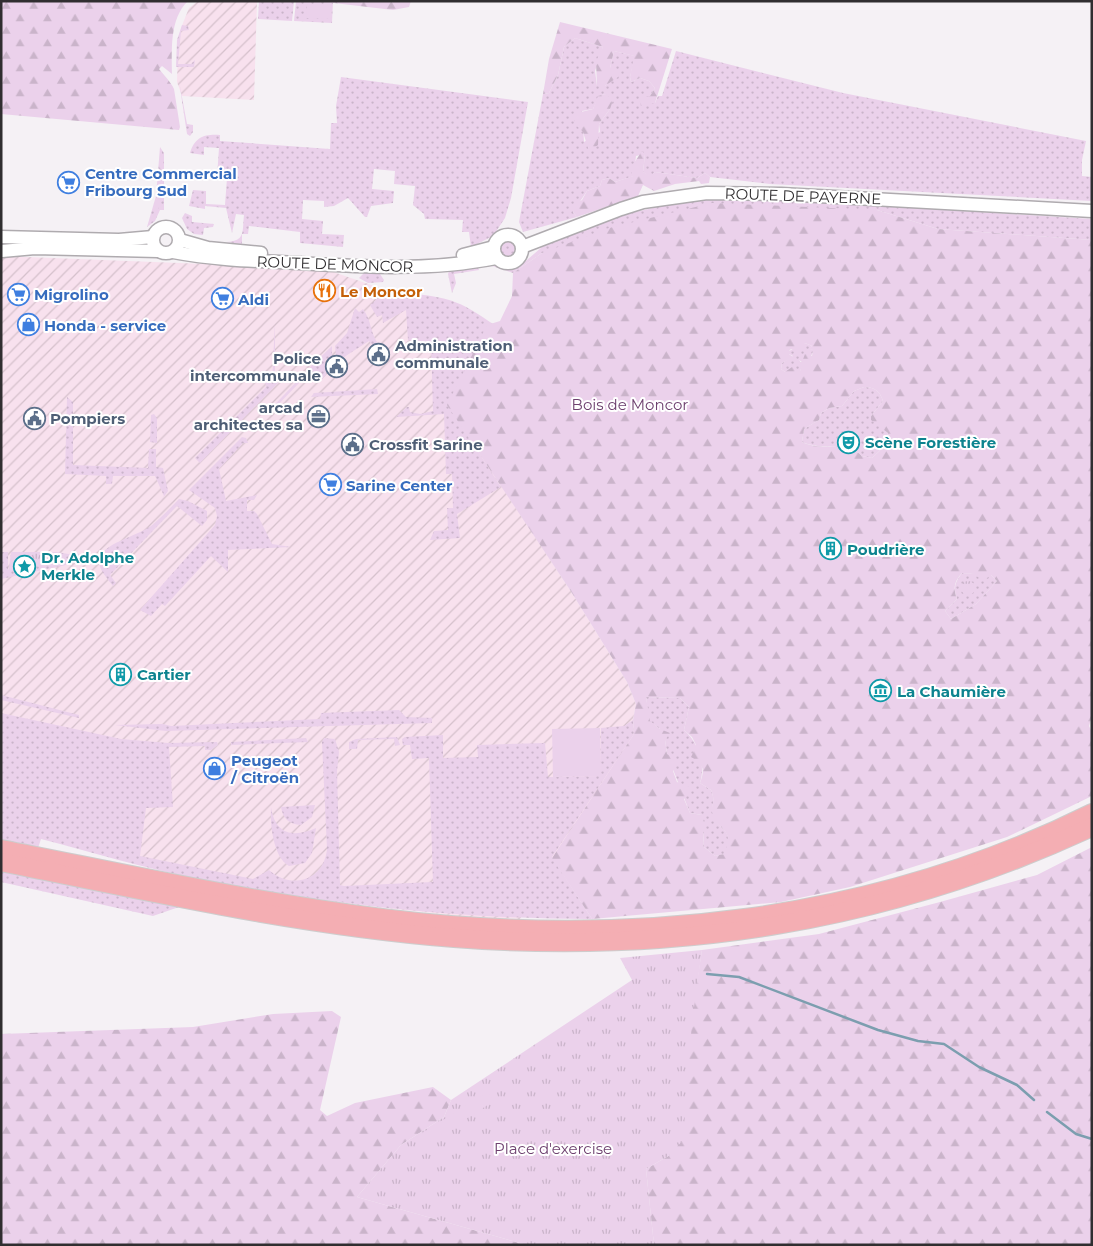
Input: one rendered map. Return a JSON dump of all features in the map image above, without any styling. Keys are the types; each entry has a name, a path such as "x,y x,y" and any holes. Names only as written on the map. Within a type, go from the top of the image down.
{"highway":[{"path":"1,849 223,893 361,915 500,928 616,930 686,926 756,918 868,895 980,861 1092,814"},
{"path":"1,862 220,905 359,928 484,940 616,942 718,935 780,926 849,912 962,880 1027,856 1092,827"}],"main road":[{"name":"ROUTE DE PAYERNE","path":"522,247 620,209 660,199 707,194 781,194 1092,211"},
{"path":"2,249 158,251 166,254 177,246 177,231 169,227 159,229 153,237 154,246 158,251"},
{"path":"508,235 517,238 522,247 521,254 514,262 503,263 495,253 498,239 508,235"},
{"path":"1,237 119,240 153,237"},
{"name":"ROUTE DE MONCOR","path":"177,246 207,258 380,267 425,266 495,253"}],"shaded area":[{"path":"198,1 257,1 254,100 182,96 177,82 178,47 181,28 189,8"},
{"path":"1,256 319,267 487,325 448,405 570,590 627,682 636,704 633,720 634,734 520,919 470,917 331,902 267,891 1,829"}],"green space":[{"path":"1,1 188,1 177,17 175,26 172,46 172,74 162,66 159,69 174,89 179,130 1,114"},
{"path":"259,1 294,1 292,21 258,19"},
{"path":"296,1 333,1 332,23 294,21"},
{"path":"317,1 411,1 409,7 393,10"},
{"path":"307,4 332,6 331,19 306,18"},
{"path":"560,22 672,49 655,103 641,106 639,99 650,96 655,88 649,81 640,78 631,82 630,77 634,56 614,51 610,68 619,70 618,77 605,86 597,86 596,61 603,47 575,38 564,47 558,75 549,93 543,94 549,59"},
{"path":"182,25 188,26 189,30 181,31 178,64 191,64 195,60 194,67 176,67 177,40"},
{"path":"575,38 603,47 595,71 597,86 605,86 612,80 610,68 614,51 635,56 630,77 631,82 640,78 649,81 655,88 650,96 655,103 658,96 662,96 676,51 843,93 1086,141 1082,160 1082,176 1092,177 1092,201 770,184 710,177 705,173 697,178 655,172 650,177 643,172 645,154 636,156 635,164 631,169 634,176 615,182 609,178 602,180 600,186 587,191 573,212 577,217 523,232 519,222 543,94 549,93 558,75 564,47","holes":["605,94 610,109 599,124 600,132 584,142 582,111 593,109 599,96"]},
{"path":"341,77 528,102 511,198 505,218 493,236 471,247 469,232 462,232 463,220 425,219 424,214 413,205 415,186 394,184 395,171 374,169 372,189 394,191 393,203 371,206 367,217 348,198 334,206 324,207 324,201 303,200 302,219 323,221 322,234 344,235 343,247 300,243 300,232 249,226 248,234 242,234 244,215 236,214 232,233 226,208 205,206 205,209 189,206 193,190 206,191 206,204 225,205 227,178 217,177 219,148 204,147 204,155 190,153 197,140 209,135 220,135 220,141 330,149 331,123 337,123 336,106"},
{"path":"179,81 187,124 193,125 193,132 190,136 187,134"},
{"path":"605,94 613,100 610,109 599,124 598,145 589,151 583,132 575,124 573,114 593,109 598,96"},
{"path":"160,147 164,153 164,210 160,210 155,221 147,227 156,196"},
{"path":"161,150 164,178 163,194 162,201 155,212"},
{"path":"642,151 645,154 643,172 650,176 655,172 697,178 705,173 710,177 709,183 701,184 699,181 675,184 654,191 643,185 638,196 577,217 573,212 575,204 582,200 587,191 600,186 602,180 609,178 615,182 633,176 630,169"},
{"path":"724,198 755,198 1092,219 1092,240 938,229 877,210 542,253 513,273 492,266 478,267 479,270 454,274 456,283 452,293 448,274 450,269 492,265 503,269 513,269 520,266 542,247 621,215 676,203"},
{"name":"Bois de Moncor","path":"712,203 877,210 938,229 1092,240 1092,716 1089,726 1092,732 1092,796 1007,837 850,887 781,902 592,919 552,858 634,734 633,720 636,704 627,682 570,590 447,405 487,325 500,321 512,296 513,273 542,253 609,228","holes":["805,343 812,346 809,349 813,350 812,356 805,354 802,362 797,362 802,365 800,371 792,367 785,372 781,369 782,363 793,357 789,354 789,351 791,349 798,352","864,387 871,388 878,392 883,401 871,416 871,420 888,433 888,437 883,447 872,458 862,456 849,448 810,445 802,442 804,429 819,420 821,413 829,408 842,406 854,391","962,573 974,574 983,581 991,575 997,581 976,604 951,619 945,611 957,599 955,585","646,697 680,698 689,707 684,730 692,737 696,745 691,757 701,765 703,774 700,783 711,790 714,819 727,834 728,839 724,854 715,856 704,847 703,833 706,824 702,815 690,813 684,799 690,787 677,782 673,771 679,761 667,754 665,740 670,733 660,729 650,721"]},
{"path":"185,213 192,216 192,222 214,224 213,227 204,228 203,235 194,234 187,229 182,218"},
{"path":"242,235 242,244 226,242 237,240"},
{"path":"508,242 516,250 508,258 500,250"},
{"path":"378,271 384,280 383,282 368,283 359,278 365,272"},
{"path":"376,290 415,297 415,294 439,297 465,306 493,324 448,405 501,487 457,514 460,538 430,540 434,531 448,530 447,508 453,508 452,474 446,474 444,414 396,417 407,407 409,407 410,412 420,414 433,411 431,342 408,340 406,310 383,323 382,315 377,317 370,305 376,300 371,292"},
{"path":"355,308 359,312 363,309 377,342 373,346 369,341 341,359 336,355 335,346 347,333"},
{"path":"275,323 275,382 279,382 200,463 195,458 266,387 265,381 272,382"},
{"path":"805,343 812,346 810,349 814,350 811,356 802,362 799,360 803,365 800,371 785,372 781,369 782,363 793,356 789,354 789,351"},
{"path":"332,346 332,357 325,360 326,375 320,381 320,378 299,378"},
{"path":"298,380 300,382 269,414 266,414"},
{"path":"864,387 876,390 882,398 883,401 871,416 888,433 883,447 872,458 862,456 856,451 842,447 810,445 802,442 804,429 819,420 821,413 829,408 842,406 854,391"},
{"path":"377,389 378,394 311,397 314,393"},
{"path":"67,397 73,402 73,465 148,468 149,449 156,449 156,467 163,468 168,491 158,505 164,496 155,476 113,476 112,484 106,484 106,476 65,474"},
{"path":"154,414 157,418 157,443 150,442 151,415"},
{"path":"242,437 246,438 248,443 243,443 219,469 226,501 257,495 254,500 247,500 247,511 254,511 257,514 272,544 291,547 228,550 228,572 211,556 165,606 162,604 151,616 140,610 215,525 217,516 215,508 189,490"},
{"path":"179,499 188,501 207,511 207,520 202,526 177,506 110,575 116,583 113,586 100,566 99,559 102,554 113,545 151,526"},
{"path":"1,552 8,552 8,570 9,568 55,565 56,552 75,555 76,552 85,559 82,565 80,562 1,579"},
{"path":"11,552 56,552 55,565 9,568"},
{"path":"962,573 991,575 997,581 976,604 951,619 945,611 957,599 955,585"},
{"path":"965,581 971,581 975,588 971,595 965,595 961,591 961,585"},
{"path":"1,695 79,715 79,718 1,700"},
{"path":"646,697 680,698 689,707 684,730 697,747 702,769 700,783 711,790 715,819 727,834 728,845 725,854 715,856 704,847 702,815 690,813 667,754 665,740 660,729 649,721"},
{"path":"399,710 406,717 432,718 432,723 166,731 115,725 163,724 171,726 320,719 321,713"},
{"path":"1,713 121,739 168,743 217,742 218,745 211,750 205,750 205,746 169,747 173,807 146,808 140,856 253,879 269,870 287,880 296,881 313,875 320,869 325,860 327,849 322,742 324,738 335,739 339,752 337,771 340,885 344,886 433,882 429,758 412,759 410,745 403,745 402,739 405,737 443,735 443,758 478,757 477,745 545,743 548,777 600,776 601,728 624,726 633,720 634,734 552,857 592,919 542,918 442,913 293,895 176,874 41,839 38,848 1,840"},
{"path":"600,728 601,776 553,777 552,729"},
{"path":"397,737 400,745 395,746 394,739 358,740 357,749 349,749 349,742 356,739"},
{"path":"306,738 308,742 231,745 231,742"},
{"path":"315,805 312,817 301,825 287,820 283,815 281,807"},
{"path":"271,807 277,824 287,832 300,833 316,828 312,853 305,863 289,866 279,855 272,831"},
{"path":"1092,847 1092,1245 654,1245 646,1169 670,1155 702,950 819,934 1037,875"},
{"path":"1,870 179,907 153,916 1,882"},
{"name":"Place d'exercise","path":"702,950 692,1022 683,1140 670,1155 646,1169 654,1245 527,1245 357,1197 401,1145 444,1117 451,1100 632,980 620,958"},
{"path":"332,1011 341,1017 320,1110 327,1116 355,1103 433,1087 451,1100 444,1117 401,1145 357,1197 527,1245 1,1245 1,1034 193,1027 273,1014"},
{"path":"488,1092 494,1101 428,1143 422,1133"}],"waterway":[{"path":"707,974 739,977 878,1030 918,1041 944,1044 979,1067 1017,1085 1034,1100"},
{"path":"1047,1112 1076,1134 1092,1139"}],"place":[{"name":"Centre Commercial Fribourg Sud","path":"69,182"},
{"name":"Le Moncor","path":"324,291"},
{"name":"Migrolino","path":"18,294"},
{"name":"Aldi","path":"222,299"},
{"name":"Honda - service","path":"28,325"},
{"name":"Administration communale","path":"379,354"},
{"name":"Police intercommunale","path":"337,367"},
{"name":"arcad architectes sa","path":"319,416"},
{"name":"Pompiers","path":"34,418"},
{"name":"Scène Forestière","path":"849,442"},
{"name":"Crossfit Sarine","path":"353,444"},
{"name":"Sarine Center","path":"330,485"},
{"name":"Poudrière","path":"831,549"},
{"name":"Dr. Adolphe Merkle","path":"25,566"},
{"name":"Cartier","path":"121,674"},
{"name":"La Chaumière","path":"881,691"},
{"name":"Peugeot / Citroën","path":"215,769"}]}
